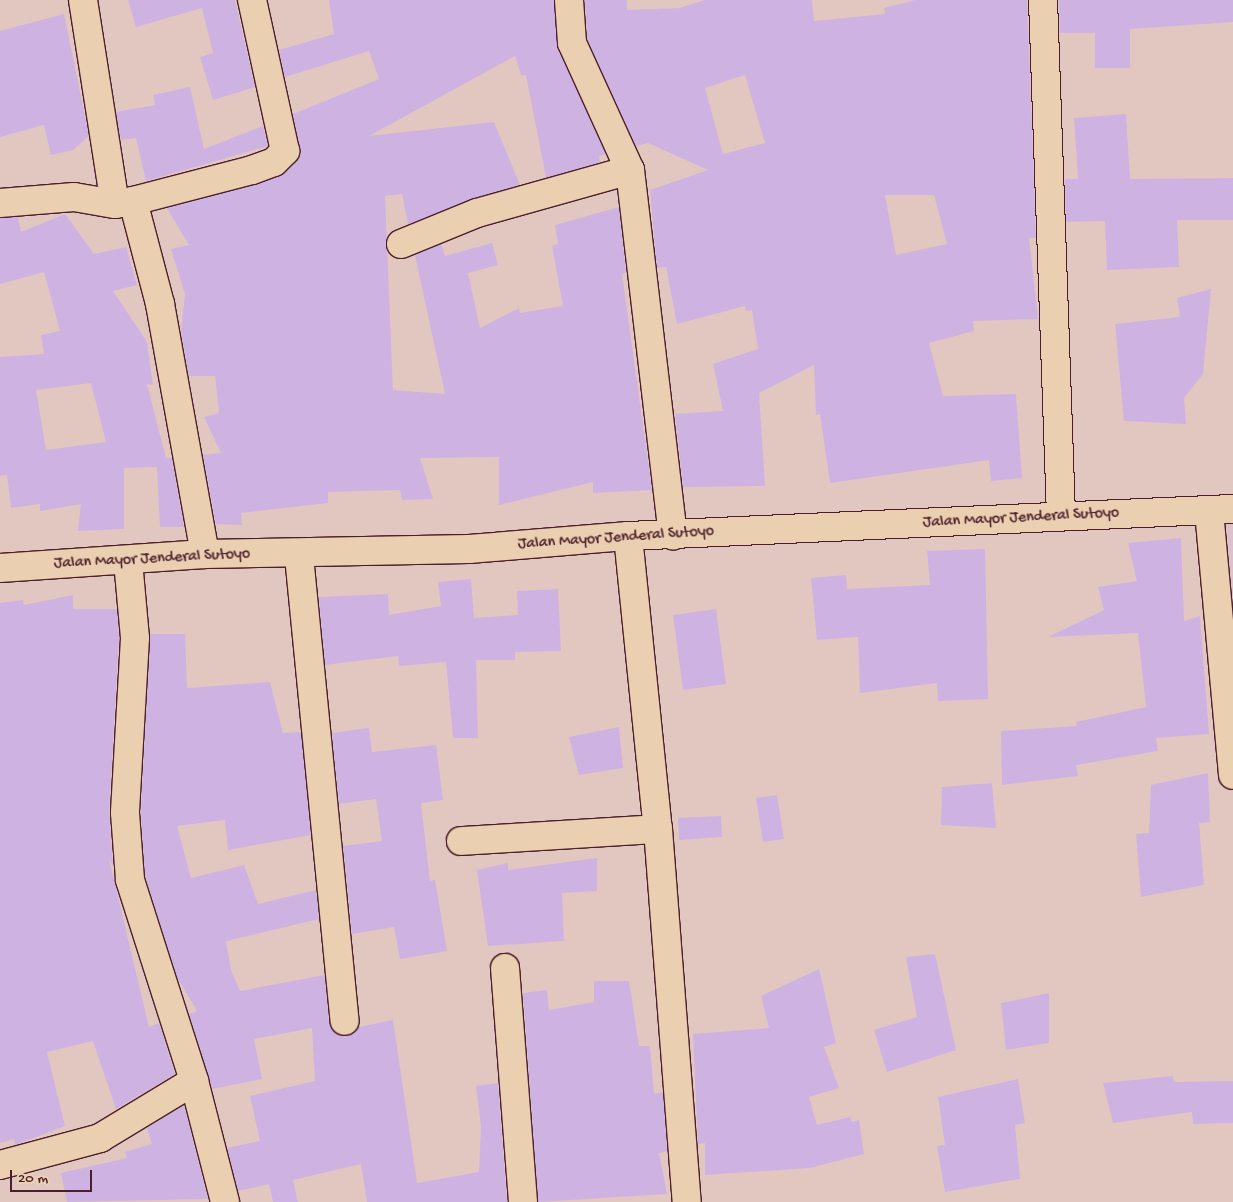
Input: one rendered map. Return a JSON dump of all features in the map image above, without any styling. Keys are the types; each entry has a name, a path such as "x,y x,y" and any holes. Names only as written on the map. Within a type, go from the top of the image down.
{"street":[{"path":"83,0 124,202 160,304 206,554"},
{"path":"0,203 74,197 124,202 274,162 285,151 252,0"},
{"path":"569,0 572,43 630,170 673,535"},
{"path":"1043,0 1061,516"},
{"path":"401,244 477,213 630,170"},
{"path":"1221,510 1233,775"},
{"name":"Jalan Mayor Jenderal Sutoyo","path":"0,568 128,561 206,554 298,556 628,536 1221,510"},
{"path":"628,536 658,829 682,1201"},
{"path":"298,556 345,1021"},
{"path":"128,561 135,638 125,813 130,880 194,1081 225,1202"},
{"path":"461,841 658,829"},
{"path":"505,968 523,1202"},
{"path":"0,1165 100,1138 194,1081"}],"shaded area":[{"path":"1233,520 1233,730 1213,521"}],"building":[{"path":"128,0 235,0 255,87 213,100 200,57 213,53 202,8 136,27"},
{"path":"329,0 554,0 558,49 606,154 599,156 600,162 546,178 526,75 521,75 515,56 369,136 494,122 520,185 408,224 402,194 385,196 393,390 445,394 415,255 441,244 445,256 492,243 498,265 468,273 480,328 519,308 520,313 563,306 552,246 558,244 555,225 619,207 626,273 622,274 652,490 593,493 593,482 499,505 499,457 420,458 433,499 402,500 400,490 328,492 328,503 241,513 242,525 216,524 203,455 221,453 204,417 219,413 215,376 189,376 181,331 185,294 171,249 189,245 167,208 280,176 300,155 293,114 379,79 369,51 285,77 279,50 334,34"},
{"path":"585,0 627,0 627,10 679,8 705,0 812,0 814,21 885,14 884,8 915,0 1027,0 1036,238 1029,238 1038,319 973,321 974,331 929,343 943,396 1016,394 1022,478 991,481 989,460 830,483 820,414 816,415 814,365 759,393 765,486 683,487 675,414 723,411 713,364 758,349 752,310 746,311 745,306 677,324 666,267 657,268 650,190 708,170 648,143 636,146 587,39","holes":["745,75 765,143 723,154 705,88","885,195 934,195 947,244 896,255"]},
{"path":"1059,0 1233,0 1233,22 1130,29 1130,68 1095,68 1095,33 1060,33"},
{"path":"64,14 89,136 73,150 51,155 44,125 0,137 0,31"},
{"path":"190,87 204,149 263,126 268,146 146,181 136,138 121,140 116,112 155,105 153,95"},
{"path":"1126,114 1130,179 1233,178 1233,220 1177,220 1179,267 1107,270 1105,221 1066,222 1065,179 1078,179 1074,118"},
{"path":"65,214 94,254 126,247 137,285 113,291 147,342 153,385 147,384 166,458 172,458 184,527 160,527 157,467 124,468 124,529 78,531 81,504 40,511 40,504 11,508 7,475 0,476 0,357 44,354 41,335 60,331 44,272 0,284 0,218 18,217 21,232","holes":["91,383 106,442 46,450 36,390"]},
{"path":"1211,289 1203,374 1184,398 1186,424 1124,421 1115,324 1180,317 1177,298"},
{"path":"1181,538 1184,621 1200,616 1209,734 1156,738 1158,751 1076,765 1078,776 1002,785 1001,731 1077,726 1076,722 1146,707 1138,633 1048,637 1104,610 1098,587 1137,581 1128,543"},
{"path":"985,549 988,699 938,701 937,683 860,693 858,637 817,640 811,578 846,575 847,589 930,585 927,551"},
{"path":"471,579 474,618 518,615 517,591 558,589 561,651 515,652 515,660 476,660 478,738 453,738 446,662 399,666 398,656 325,665 319,597 388,594 389,615 441,606 438,582"},
{"path":"73,595 73,609 117,609 119,638 109,812 113,867 109,859 149,1027 159,1023 175,1074 116,1109 93,1041 47,1052 65,1126 15,1145 14,1139 0,1143 0,603 23,600 24,605"},
{"path":"716,609 726,684 683,690 673,615"},
{"path":"150,634 185,634 187,688 270,682 283,733 301,732 311,835 228,850 225,820 177,826 191,878 244,865 258,904 316,890 319,919 226,941 231,970 240,991 325,975 329,1023 338,1035 347,1036 359,1027 393,1020 417,1183 479,1172 481,1126 476,1086 498,1083 507,1202 367,1202 361,1164 293,1180 298,1202 273,1202 269,1184 238,1191 227,1148 260,1141 250,1096 315,1081 312,1028 254,1039 262,1079 212,1089 189,1014 197,1011 177,977 145,877 141,813"},
{"path":"619,727 623,768 579,775 569,737"},
{"path":"369,728 372,752 436,745 443,800 421,803 430,881 435,880 447,951 400,959 394,927 352,934 343,846 382,841 376,799 339,804 332,733"},
{"path":"1208,773 1210,822 1199,823 1204,885 1141,897 1136,834 1149,833 1151,785"},
{"path":"992,783 996,828 941,825 942,787"},
{"path":"777,795 784,839 763,842 756,798"},
{"path":"721,816 722,837 679,840 678,818"},
{"path":"597,858 597,891 562,893 564,941 488,946 477,870 508,863 508,870"},
{"path":"935,954 956,1050 887,1072 874,1030 917,1017 906,957"},
{"path":"819,969 836,1043 824,1047 839,1088 809,1097 817,1125 850,1117 852,1122 859,1120 864,1154 810,1168 705,1175 705,1143 698,1144 693,1034 769,1028 761,996"},
{"path":"594,981 629,981 639,1046 650,1046 654,1094 663,1092 667,1151 659,1153 667,1194 538,1202 523,993 547,990 549,1010 594,1002"},
{"path":"1049,993 1049,1043 1006,1050 1001,1003"},
{"path":"1173,1076 1174,1082 1233,1081 1233,1123 1193,1124 1192,1112 1113,1123 1103,1083"},
{"path":"1018,1079 1025,1123 1015,1125 1020,1179 945,1192 937,1146 945,1145 938,1097"},
{"path":"184,1105 208,1199 67,1202 61,1173 127,1158 125,1152 152,1144 147,1128"}]}
